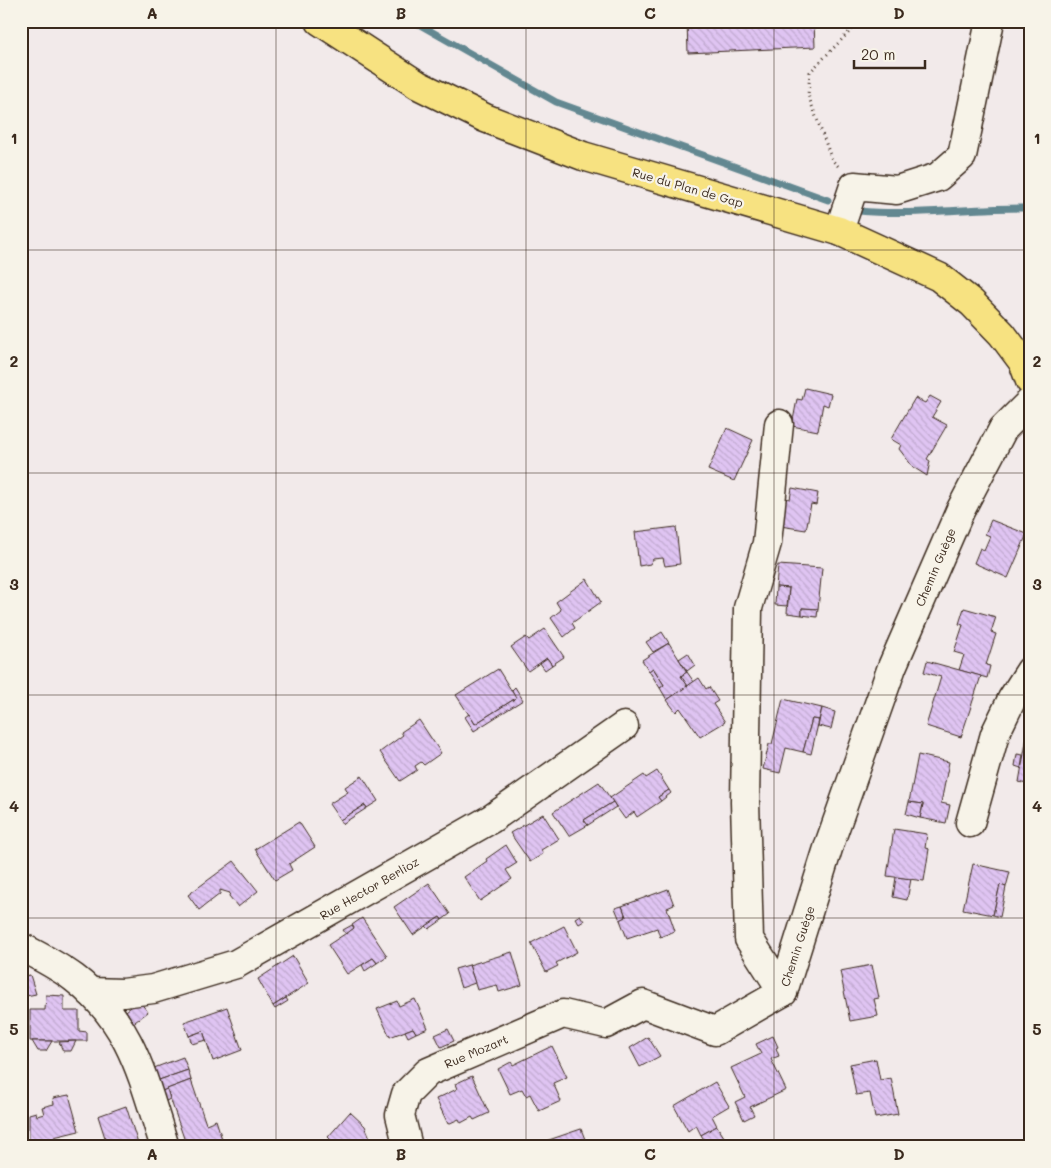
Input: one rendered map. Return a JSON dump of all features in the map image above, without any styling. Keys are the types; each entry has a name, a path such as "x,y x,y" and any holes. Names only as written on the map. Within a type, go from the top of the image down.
{"main road":[{"name":"Rue du Plan de Gap","path":"320,21 418,85 485,118 583,156 840,231 938,277 972,303 1002,334 1023,362 1030,380"}],"street":[{"path":"840,231 854,186 897,190 938,177 962,156 990,21"},
{"name":"Chemin Guège","path":"783,992 830,842 896,659 960,511 1003,429 1030,402"},
{"name":"Chemin Guège","path":"779,424 767,543 748,608 745,802 749,939 783,992"},
{"path":"970,823 995,734 1012,699 1030,671"},
{"name":"Rue Hector Berlioz","path":"90,992 123,993 152,989 236,964 491,819 624,726"},
{"path":"21,947 73,978 100,1002 122,1030 137,1061 165,1147"},
{"name":"Rue Mozart","path":"408,1147 400,1114 406,1094 428,1072 563,1014 606,1024 644,1004 715,1030 783,992"}],"path":[{"path":"854,186 832,160 808,95 810,72 860,21"}],"building":[{"path":"687,21 814,21 815,47 688,53"},
{"path":"1025,248 1030,248 1030,265 1026,265"},
{"path":"805,388 831,394 828,406 823,404 818,431 792,426 797,399 802,400"},
{"path":"930,396 941,402 932,417 947,425 927,459 930,461 927,476 913,467 899,449 901,445 891,439 915,398 925,403"},
{"path":"727,428 753,440 734,481 708,470"},
{"path":"792,488 818,493 816,505 811,504 806,530 780,526 785,498 790,499"},
{"path":"991,520 1027,534 1008,578 974,563 980,548 984,550 990,536 985,534"},
{"path":"676,527 680,564 665,566 663,558 653,559 650,564 639,566 635,532"},
{"path":"778,565 822,568 818,609 802,608 802,615 787,613 789,588 776,587"},
{"path":"587,579 601,602 572,623 575,628 564,637 551,618 561,610 556,602"},
{"path":"776,587 789,588 787,606 775,605"},
{"path":"802,608 818,609 817,617 802,615"},
{"path":"964,608 996,617 991,632 996,634 986,665 990,666 987,678 959,670 964,655 954,652 963,625 959,624"},
{"path":"545,629 564,657 552,665 547,658 528,671 511,647 526,637 529,640"},
{"path":"662,632 669,643 653,652 646,642"},
{"path":"669,643 687,672 681,676 688,686 667,700 660,688 664,685 653,668 649,671 642,660"},
{"path":"688,653 695,665 687,671 679,659"},
{"path":"547,658 552,665 545,670 540,663"},
{"path":"927,661 981,676 961,737 926,726 941,677 924,672"},
{"path":"653,668 664,685 660,688 649,671"},
{"path":"498,669 516,698 475,724 456,695"},
{"path":"687,672 694,682 688,686 681,676"},
{"path":"699,678 706,689 709,687 718,701 713,704 725,722 700,737 680,708 676,712 667,700"},
{"path":"515,687 523,700 474,731 465,717 469,714 475,724 516,698 512,690"},
{"path":"783,699 822,708 819,720 812,719 803,752 786,748 780,773 763,769 769,744 772,744"},
{"path":"822,708 835,712 831,729 818,726"},
{"path":"812,719 819,720 811,754 803,752"},
{"path":"419,720 441,753 424,765 421,762 415,766 417,770 400,781 380,752 403,735 401,732"},
{"path":"1028,731 1030,731 1030,785 1019,782"},
{"path":"1017,754 1023,755 1021,768 1015,766"},
{"path":"918,755 949,762 941,803 950,805 946,823 920,818 923,804 909,802"},
{"path":"657,771 669,790 658,797 661,801 637,817 634,812 625,819 610,798 644,775 646,778"},
{"path":"362,776 378,801 367,808 365,805 340,820 329,804 348,792 345,787"},
{"path":"599,782 613,802 584,820 588,825 569,836 553,812"},
{"path":"669,790 671,793 661,801 658,797"},
{"path":"613,802 616,807 588,825 584,820"},
{"path":"909,802 923,804 920,818 906,814"},
{"path":"365,805 367,808 342,824 340,820"},
{"path":"543,814 559,839 541,850 543,854 530,862 510,833"},
{"path":"299,822 315,847 289,864 292,870 275,880 255,849"},
{"path":"894,829 927,834 925,848 929,849 924,881 887,876"},
{"path":"506,845 517,863 506,870 512,879 480,901 464,877"},
{"path":"234,861 258,891 238,907 229,896 230,893 220,890 220,894 199,910 188,895"},
{"path":"973,864 1010,872 1006,887 1000,885 993,915 963,909"},
{"path":"896,877 911,879 907,900 893,897"},
{"path":"429,883 450,914 442,920 440,917 413,935 394,907"},
{"path":"1000,885 1006,887 1000,917 993,915"},
{"path":"668,889 674,905 667,908 675,931 660,937 657,928 627,938 620,920 626,917 622,906"},
{"path":"622,906 626,917 620,920 615,908"},
{"path":"580,915 584,921 579,924 575,918"},
{"path":"440,917 442,920 429,929 426,926"},
{"path":"362,918 387,956 377,963 373,958 347,974 328,945 354,928 352,925"},
{"path":"352,925 354,928 346,934 343,930"},
{"path":"564,926 577,952 556,963 558,966 546,972 531,943"},
{"path":"512,952 522,985 499,992 497,985 477,990 469,965"},
{"path":"293,956 309,983 273,1006 258,979"},
{"path":"373,958 377,963 365,971 362,965"},
{"path":"469,965 475,983 461,988 455,969"},
{"path":"872,965 879,998 874,999 878,1016 850,1021 840,971"},
{"path":"30,975 36,994 26,996 23,986 21,986 21,977"},
{"path":"46,995 64,996 64,1011 79,1011 79,1031 87,1032 87,1041 30,1041 30,1010 45,1010"},
{"path":"286,998 288,1001 275,1009 273,1006"},
{"path":"415,999 428,1028 416,1033 413,1028 390,1037 377,1009 397,1001 399,1006"},
{"path":"139,1001 148,1012 131,1025 122,1014"},
{"path":"227,1007 242,1050 213,1061 203,1031 189,1036 184,1022"},
{"path":"413,1028 416,1033 408,1037 405,1031"},
{"path":"448,1029 454,1041 441,1047 435,1035"},
{"path":"203,1031 206,1040 192,1044 189,1036"},
{"path":"773,1036 778,1047 776,1048 779,1056 771,1059 786,1090 750,1107 754,1115 744,1120 735,1102 745,1097 731,1068 761,1054 756,1044"},
{"path":"648,1037 660,1056 640,1067 630,1048"},
{"path":"32,1041 52,1041 46,1051 38,1051"},
{"path":"76,1041 71,1051 63,1051 59,1042"},
{"path":"552,1046 567,1077 553,1083 561,1101 539,1111 530,1094 526,1096 522,1089 510,1094 498,1069 511,1062 513,1065"},
{"path":"183,1057 188,1070 159,1080 154,1068"},
{"path":"876,1059 880,1080 891,1078 898,1114 875,1118 870,1093 856,1095 850,1064"},
{"path":"188,1070 191,1080 162,1091 159,1080"},
{"path":"472,1076 489,1113 474,1120 472,1117 461,1123 459,1119 448,1124 436,1099 457,1089 455,1084"},
{"path":"191,1080 206,1124 216,1120 222,1139 202,1147 187,1147 167,1089"},
{"path":"715,1082 729,1106 712,1116 717,1126 701,1135 696,1125 688,1131 674,1106"},
{"path":"167,1089 170,1099 166,1101 162,1091"},
{"path":"69,1095 79,1131 54,1137 55,1145 29,1147 29,1114 36,1112 37,1116 44,1114 42,1107 54,1104 53,1098"},
{"path":"126,1106 139,1147 108,1147 98,1116"},
{"path":"350,1112 365,1126 374,1147 338,1147 328,1137"},
{"path":"717,1126 726,1140 715,1147 709,1147 701,1135"},
{"path":"581,1129 588,1147 541,1147 540,1143"}],"waterway":[{"path":"413,21 556,102 828,200"},
{"path":"859,211 923,212 1030,208"}]}
